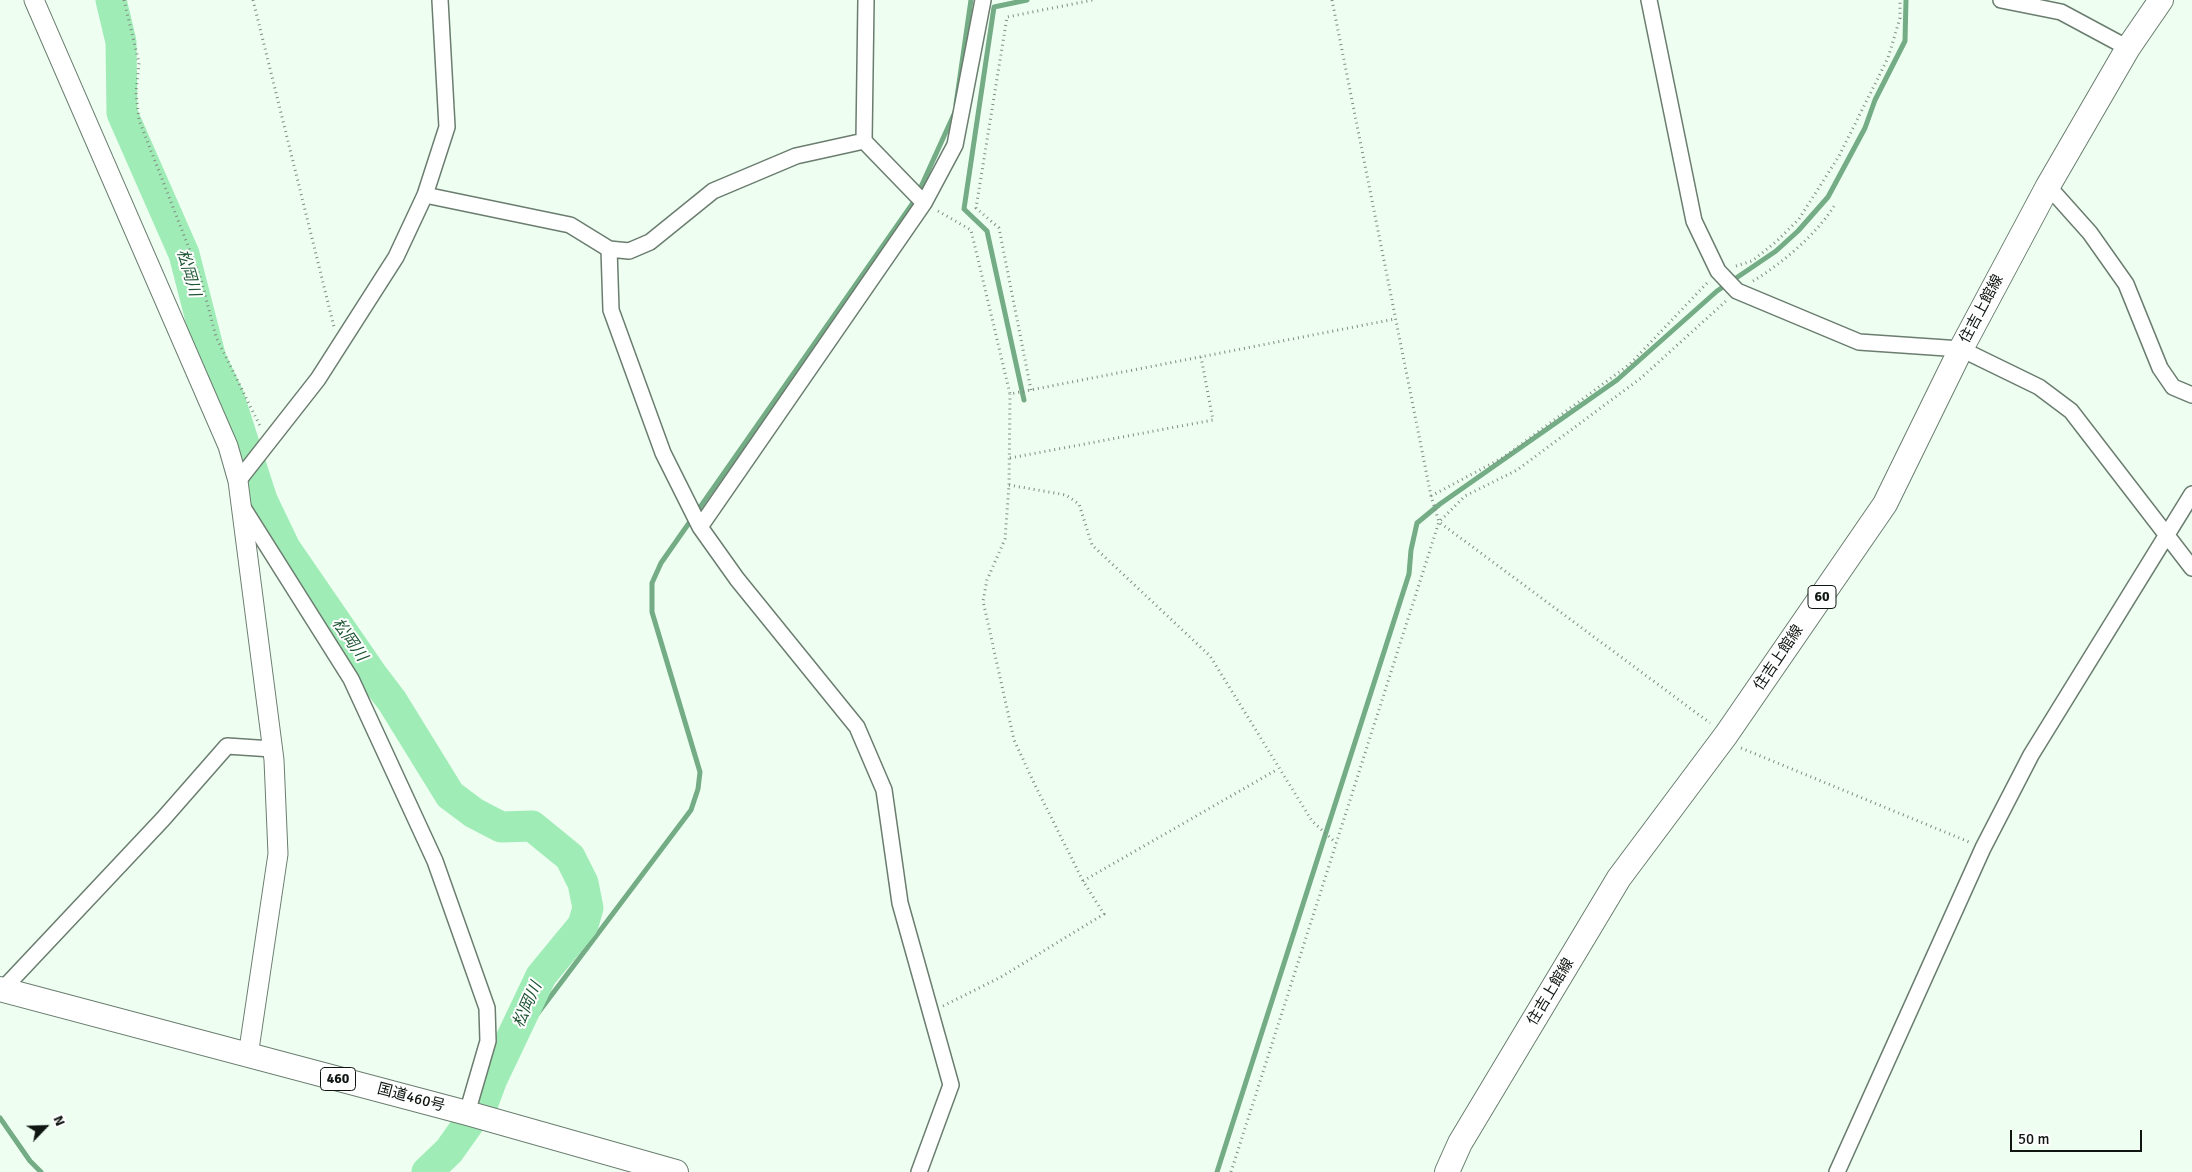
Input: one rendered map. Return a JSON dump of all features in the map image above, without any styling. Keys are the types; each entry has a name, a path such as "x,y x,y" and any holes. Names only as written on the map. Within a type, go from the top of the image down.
{"main road":[{"name":"住吉上館線","path":"1447,1172 1460,1143 1619,878 1726,735 1885,504 1961,349 2048,186 2128,48 2161,0"},
{"name":"国道460号","path":"1,989 467,1113 676,1172"}],"street":[{"path":"34,0 228,446 238,481 272,749 278,854 248,1056"},
{"path":"238,481 318,379 396,257 425,195 447,127 440,0"},
{"path":"866,0 864,141 924,203"},
{"path":"700,527 924,203 956,145 983,0"},
{"path":"1649,0 1694,221 1718,271 1737,290 1859,342 1961,349 2039,387 2071,411 2192,568"},
{"path":"2001,0 2062,12 2128,48"},
{"path":"425,195 570,225 609,250 629,251 650,242 713,191 796,156 864,141"},
{"path":"2048,186 2090,233 2126,284 2160,368 2173,387 2192,395"},
{"path":"609,250 611,310 663,453 700,527 737,579 857,727 884,790 900,903 951,1085 919,1172"},
{"path":"1837,1172 1983,848 2031,755 2166,533 2192,494"},
{"path":"242,506 350,679 435,861 487,1008 488,1041 467,1113"},
{"path":"1,989 163,819 227,746 272,749"}],"path":[{"path":"124,0 139,63 136,93 139,120 201,279 216,337 268,442"},
{"path":"253,0 338,347"},
{"path":"1031,390 999,228 976,208 1007,17 1093,0"},
{"path":"1332,0 1429,487 1439,522 1726,735 1732,744 1983,848"},
{"path":"924,203 971,230 1010,394 1010,486 1005,539 987,580 983,601 1014,740 1034,785 1084,881 1104,914 1002,978 932,1012"},
{"path":"1231,1172 1439,522 1464,496 1517,470 1641,378 1737,290 1770,271 1796,249 1836,203"},
{"path":"1010,394 1395,319"},
{"path":"1010,458 1212,420 1201,357"},
{"path":"1010,486 1066,495 1079,504 1092,544 1210,656 1278,769 1312,821 1336,843"},
{"path":"1084,881 1278,769"}],"waterway":[{"name":"松岡川","path":"111,0 121,42 122,113 184,254 211,359 229,397 262,500 285,548 392,701 450,795 474,813 501,827 532,826 570,857 583,883 588,908 583,925 541,976 492,1079 483,1103 449,1151 427,1172"},
{"path":"956,104 971,0"},
{"path":"1024,400 987,231 964,209 994,7 1027,0"},
{"path":"1217,1172 1409,574 1411,550 1417,523 1440,504 1617,380 1717,291 1776,251 1798,231 1828,197 1865,128 1875,100 1905,41 1906,0"},
{"path":"506,1046 532,1021 691,810 698,789 700,772 652,612 652,583 661,563 915,200 955,112"},
{"path":"0,1118 30,1161 41,1172"}]}
